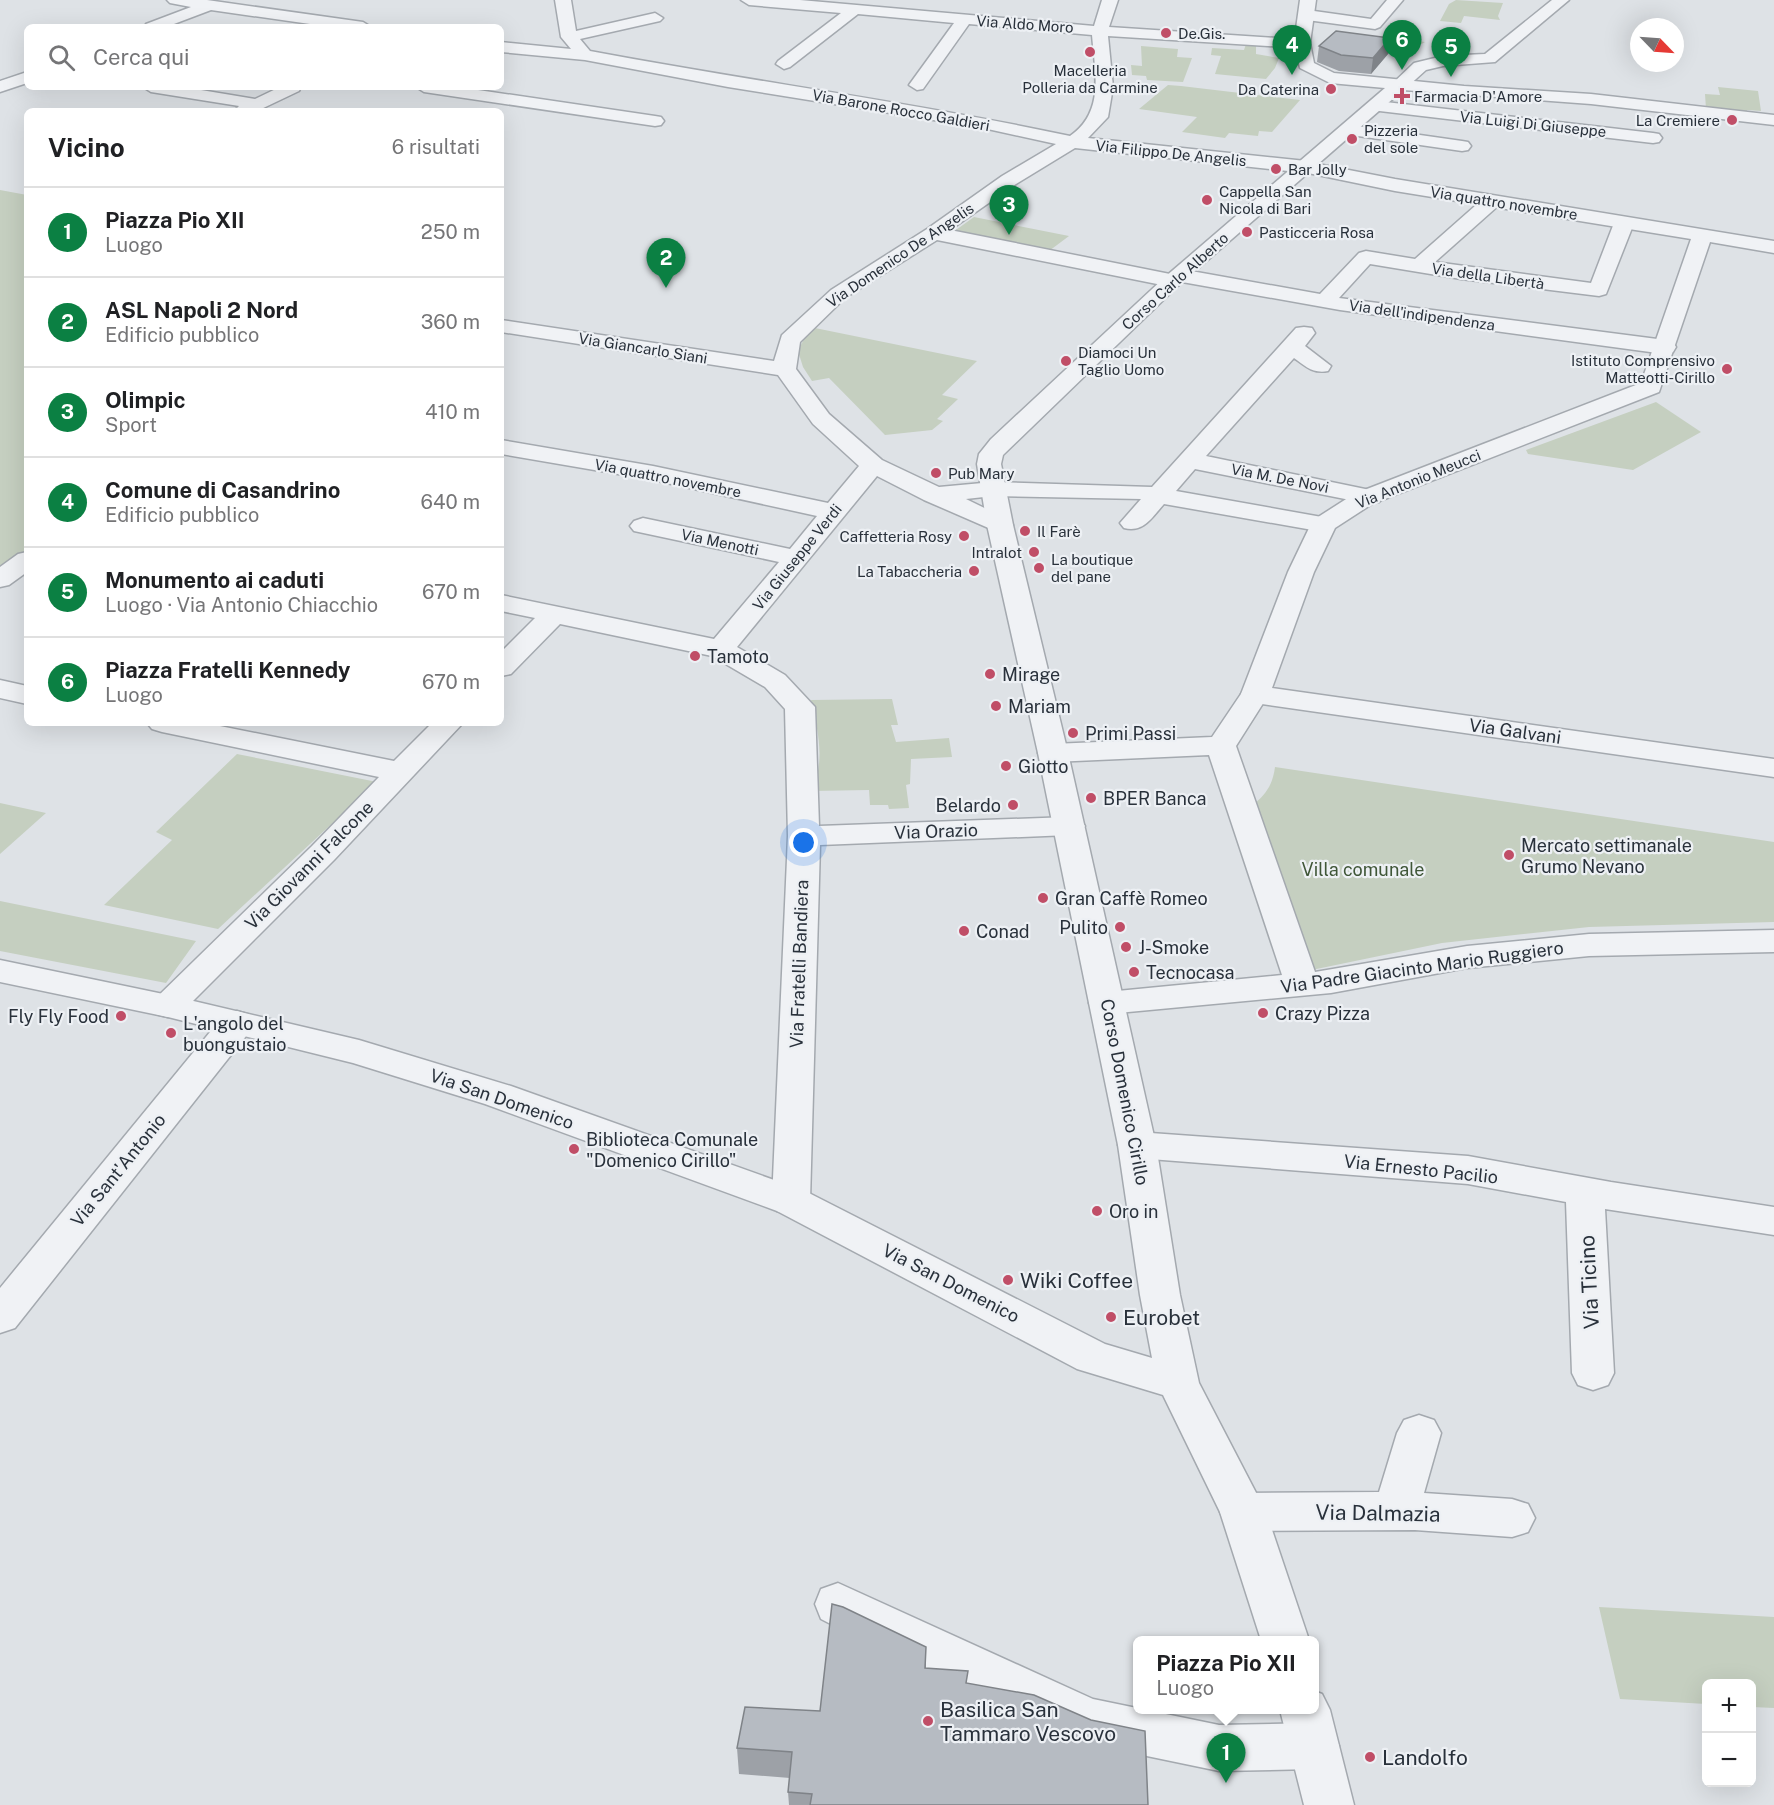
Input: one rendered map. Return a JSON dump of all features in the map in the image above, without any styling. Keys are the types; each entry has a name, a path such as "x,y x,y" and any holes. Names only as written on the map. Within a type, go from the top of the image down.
{"street":[{"path":"175,0 343,24"},
{"path":"241,9 263,0"},
{"name":"Via Aldo Moro","path":"749,0 808,2 855,9 905,6 965,20 1302,43"},
{"path":"1101,31 1110,0"},
{"path":"1395,0 1375,24 1308,8 1302,43 1306,65 1330,78 1396,89 1591,99 1774,120"},
{"path":"1305,158 1328,149 1420,66 1443,61 1489,59 1561,0"},
{"path":"558,1 573,17 569,37"},
{"path":"160,24 209,5"},
{"path":"784,64 855,9"},
{"path":"1520,12 1543,15"},
{"path":"569,37 655,18"},
{"path":"917,85 965,20"},
{"name":"Via Domenico De Angelis","path":"785,369 790,340 818,311 865,276 934,233 1009,180 1072,142 1099,117 1105,87 1101,31"},
{"path":"569,37 585,55"},
{"name":"Via Barone Rocco Galdieri","path":"504,47 585,55 728,82 983,123 1072,142"},
{"path":"0,87 24,78"},
{"path":"706,94 728,82"},
{"path":"166,90 250,107 287,90"},
{"path":"444,90 655,121"},
{"name":"Via Luigi Di Giuseppe","path":"1377,106 1653,138"},
{"path":"1350,130 1462,146"},
{"name":"Via Filippo De Angelis","path":"1072,142 1305,158"},
{"path":"1328,149 1352,150"},
{"name":"Via quattro novembre","path":"1305,158 1491,202 1774,247"},
{"name":"Corso Carlo Alberto","path":"1000,527 989,464 991,454 999,444 1305,158"},
{"path":"1419,266 1491,202"},
{"name":"Via della Libertà","path":"1326,301 1349,273 1366,257 1599,290 1624,223"},
{"name":"Via dell'indipendenza","path":"934,233 1176,278 1326,301 1665,347"},
{"name":"Via Antonio Meucci","path":"1324,525 1370,496 1651,387 1702,236"},
{"name":"Via Giancarlo Siani","path":"504,326 785,369"},
{"path":"1132,523 1298,340 1320,366"},
{"path":"785,369 821,419 873,465 1000,527"},
{"name":"Via quattro novembre","path":"504,448 652,473 834,512"},
{"name":"Via M. De Novi","path":"1189,460 1370,496"},
{"name":"Via Giuseppe Verdi","path":"721,649 873,465"},
{"path":"933,495 993,489 1141,492 1324,525 1301,572 1256,694 1221,746"},
{"name":"Via Menotti","path":"643,526 796,558"},
{"name":"Corso Domenico Cirillo","path":"1000,527 1053,753 1137,1145 1160,1294 1178,1383 1243,1512 1283,1636"},
{"path":"0,579 24,562"},
{"name":"Via Fratelli Bandiera","path":"504,604 721,649 775,681 800,707 804,837 791,1201"},
{"path":"504,665 555,613"},
{"path":"0,689 24,694"},
{"name":"Via Galvani","path":"1256,694 1774,768"},
{"path":"177,726 400,772"},
{"name":"Via Giovanni Falcone","path":"168,1006 323,853 445,726"},
{"path":"1053,753 1221,746"},
{"path":"1221,746 1302,985"},
{"name":"Via Orazio","path":"804,837 1069,826"},
{"name":"Via Padre Giacinto Mario Ruggiero","path":"1107,1003 1331,982 1467,957 1589,945 1774,941"},
{"name":"Via San Domenico","path":"0,971 168,1006 359,1052 487,1092 791,1201 1092,1357 1178,1383"},
{"name":"Via Sant'Antonio","path":"0,1317 237,1023"},
{"name":"Via Ernesto Pacilio","path":"1137,1145 1468,1170 1774,1221"},
{"name":"Via Ticino","path":"1585,1191 1593,1373"},
{"path":"1396,1511 1419,1434"},
{"name":"Via Dalmazia","path":"1243,1512 1396,1511 1512,1518"},
{"path":"838,1604 902,1636 1089,1721 1219,1748 1309,1728 1329,1805"}],"green space":[{"path":"1456,0 1503,3 1498,16 1500,20 1464,16 1461,23 1440,21 1449,4"},
{"path":"1388,36 1425,42 1406,53 1379,49 1376,46"},
{"path":"1246,44 1256,45 1256,54 1279,58 1275,68 1266,79 1215,74 1221,56 1211,55 1212,48 1244,50"},
{"path":"1141,46 1178,49 1177,57 1192,58 1183,82 1147,80 1146,76 1132,75 1131,65 1142,66"},
{"path":"1168,85 1300,100 1272,132 1259,131 1258,136 1229,133 1225,138 1182,132 1197,117 1139,109"},
{"path":"1718,87 1758,91 1761,111 1747,110 1747,114 1706,109 1705,94 1720,95"},
{"path":"0,190 24,194 24,562 0,580"},
{"path":"974,217 1069,236 1045,254 949,235"},
{"path":"810,327 977,361 942,395 958,399 937,419 943,421 932,430 885,435 829,378 812,381 803,367 798,351"},
{"path":"1656,402 1701,432 1633,470 1528,454 1526,450"},
{"path":"892,699 898,725 891,725 896,742 949,738 952,757 911,759 910,784 906,785 909,808 889,809 888,805 870,805 869,790 811,791 818,769 819,746 811,700"},
{"path":"237,754 377,782 218,929 104,905 172,840 156,832"},
{"name":"Villa comunale","path":"1275,767 1774,842 1774,922 1589,927 1442,943 1302,972 1255,803 1269,787"},
{"path":"0,803 46,813 0,854"},
{"path":"0,901 196,941 166,983 0,951"},
{"path":"1599,1607 1774,1617 1774,1708 1756,1707 1756,1679 1702,1679 1702,1704 1620,1699"}],"building":[{"path":"1336,31 1390,38 1373,58 1341,55 1319,46"},
{"name":"Basilica San Tammaro Vescovo","path":"832,1604 843,1607 926,1647 925,1668 968,1671 966,1683 1034,1695 1091,1720 1145,1731 1148,1805 810,1805 812,1794 788,1792 792,1752 737,1748 745,1707 820,1711"}],"place":[{"name":"De.Gis.","path":"1166,33"},
{"name":"Macelleria Polleria da Carmine","path":"1090,52"},
{"name":"Piazza Fratelli Kennedy","path":"1402,70"},
{"name":"Comune di Casandrino","path":"1292,75"},
{"name":"Monumento ai caduti","path":"1451,77"},
{"name":"Da Caterina","path":"1331,89"},
{"name":"Farmacia D'Amore","path":"1402,96"},
{"name":"La Cremiere","path":"1732,120"},
{"name":"Pizzeria del sole","path":"1352,139"},
{"name":"Bar Jolly","path":"1276,169"},
{"name":"Cappella San Nicola di Bari","path":"1207,200"},
{"name":"Pasticceria Rosa","path":"1247,232"},
{"name":"Olimpic","path":"1009,235"},
{"name":"ASL Napoli 2 Nord","path":"666,288"},
{"name":"Diamoci Un Taglio Uomo","path":"1066,361"},
{"name":"Istituto Comprensivo Matteotti-Cirillo","path":"1727,369"},
{"name":"Pub Mary","path":"936,473"},
{"name":"Il Farè","path":"1025,531"},
{"name":"Caffetteria Rosy","path":"964,536"},
{"name":"Intralot","path":"1034,552"},
{"name":"La boutique del pane","path":"1039,568"},
{"name":"La Tabaccheria","path":"974,571"},
{"name":"Tamoto","path":"695,656"},
{"name":"Mirage","path":"990,674"},
{"name":"Mariam","path":"996,706"},
{"name":"Primi Passi","path":"1073,733"},
{"name":"Giotto","path":"1006,766"},
{"name":"BPER Banca","path":"1091,798"},
{"name":"Belardo","path":"1013,805"},
{"name":"Mercato settimanale Grumo Nevano","path":"1509,855"},
{"name":"Gran Caffè Romeo","path":"1043,898"},
{"name":"Pulito","path":"1120,927"},
{"name":"Conad","path":"964,931"},
{"name":"J-Smoke","path":"1126,947"},
{"name":"Tecnocasa","path":"1134,972"},
{"name":"Crazy Pizza","path":"1263,1013"},
{"name":"Fly Fly Food","path":"121,1016"},
{"name":"L'angolo del buongustaio","path":"171,1033"},
{"name":"Biblioteca Comunale \"Domenico Cirillo\"","path":"574,1149"},
{"name":"Oro in","path":"1097,1211"},
{"name":"Wiki Coffee","path":"1008,1280"},
{"name":"Eurobet","path":"1111,1317"},
{"name":"Basilica San Tammaro Vescovo","path":"928,1721"},
{"name":"Landolfo","path":"1370,1757"},
{"name":"Piazza Pio XII","path":"1226,1783"}]}
